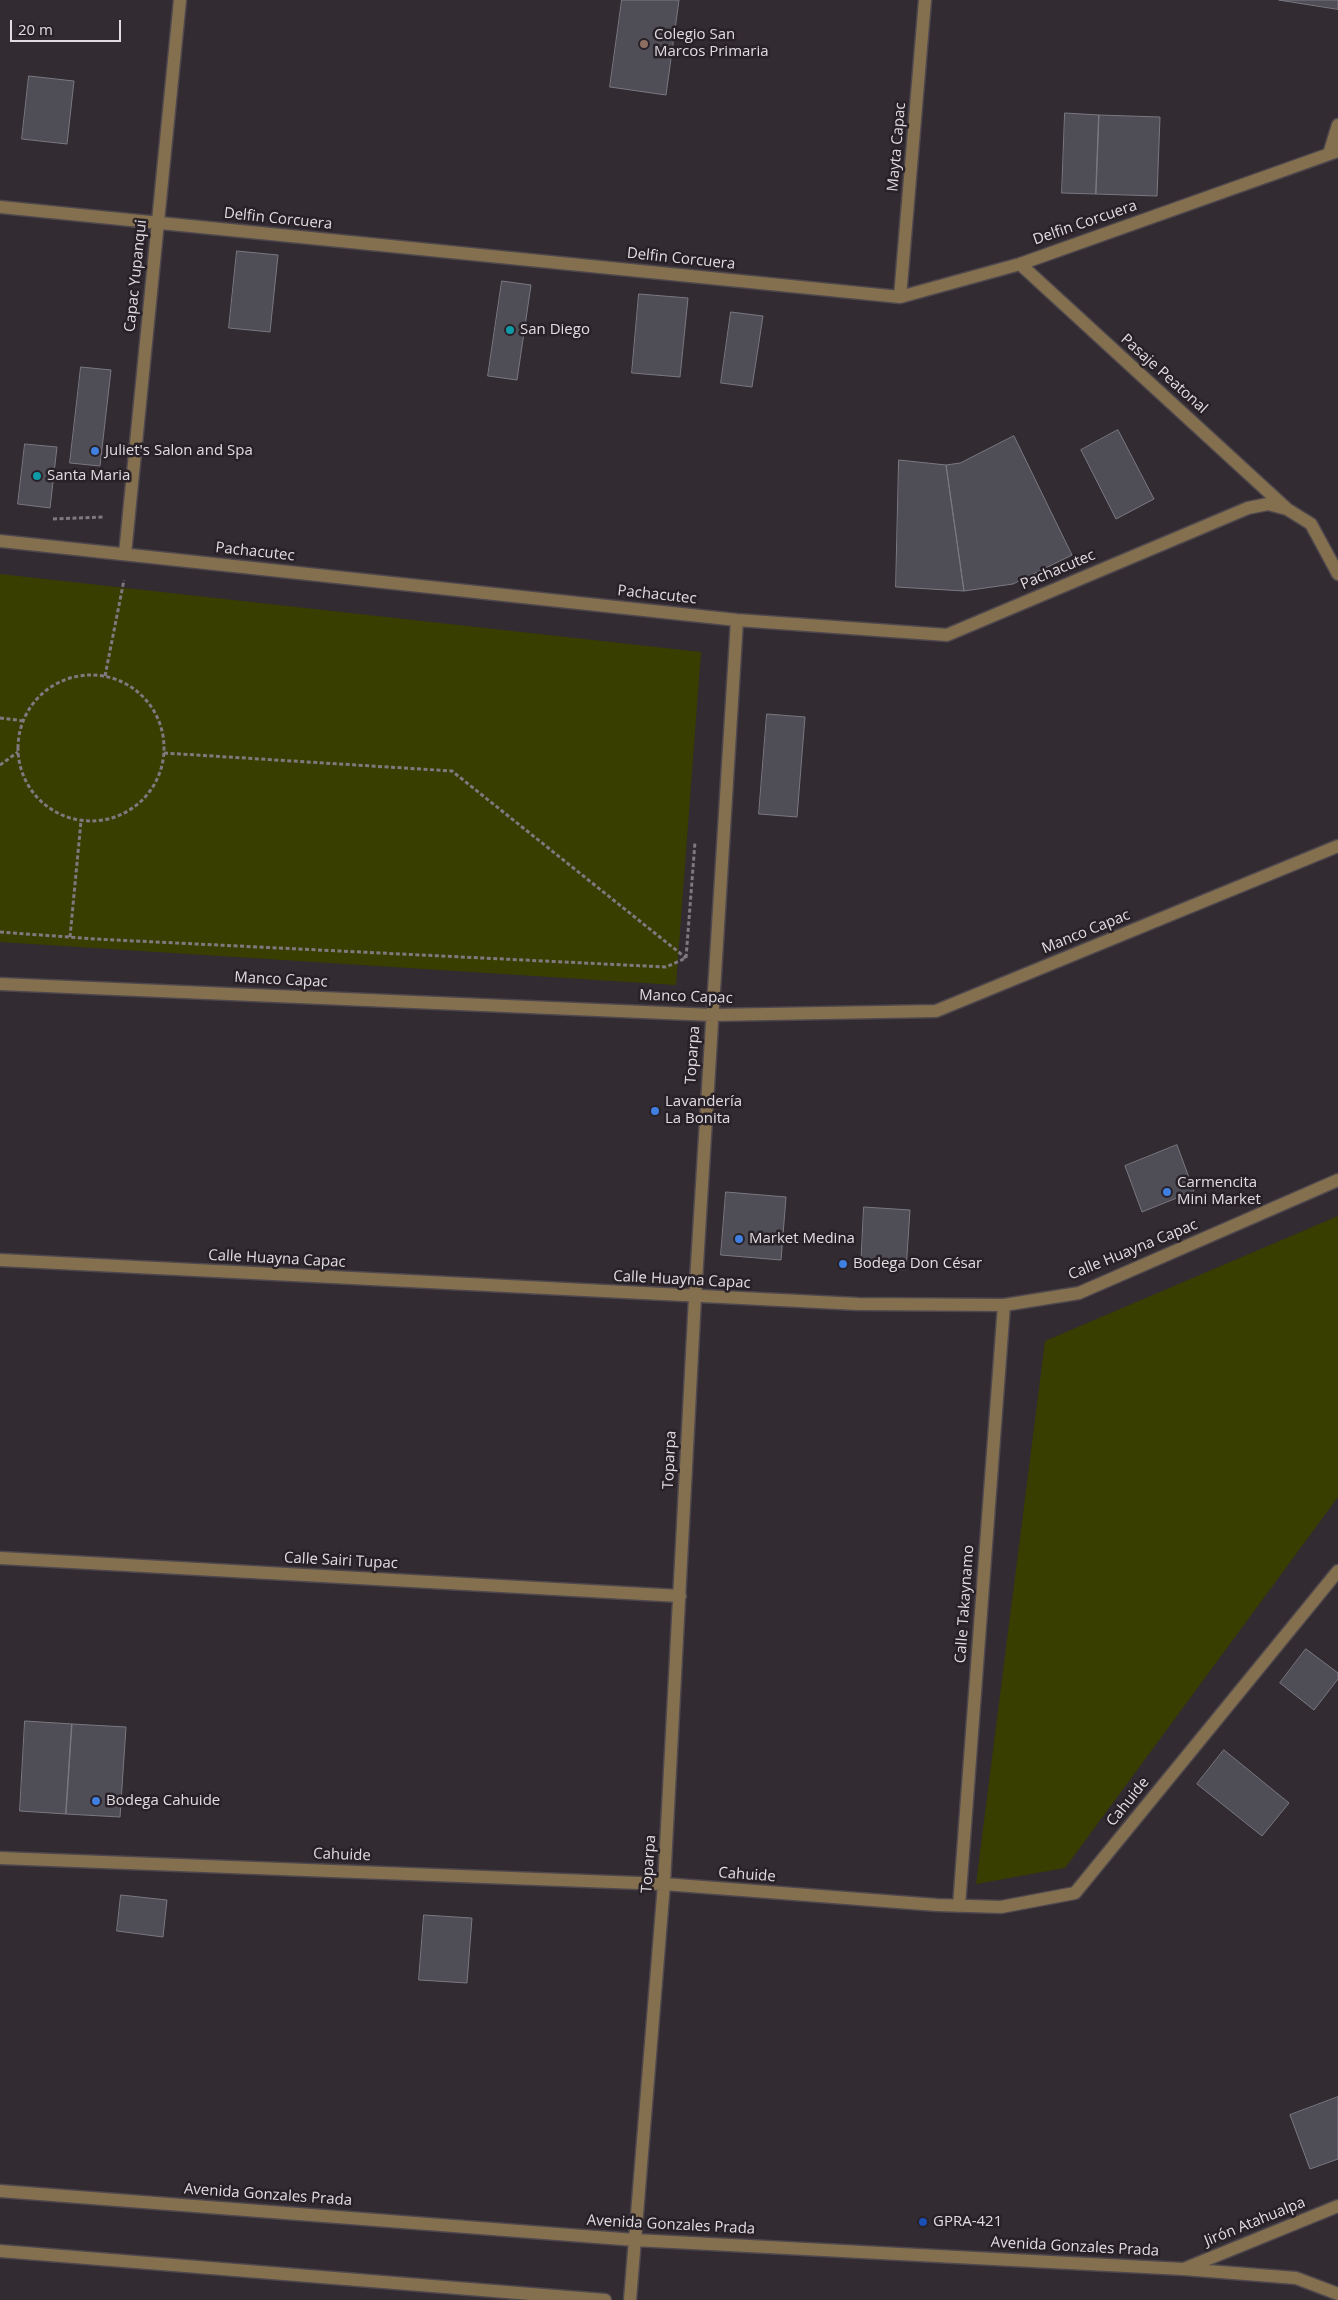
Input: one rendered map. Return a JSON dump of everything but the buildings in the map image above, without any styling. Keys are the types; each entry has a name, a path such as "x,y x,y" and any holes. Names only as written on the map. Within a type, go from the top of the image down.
{"street":[{"name":"Capac Yupanqui","path":"125,554 180,0"},
{"name":"Mayta Capac","path":"900,297 925,0"},
{"path":"1334,152 1338,125"},
{"name":"Delfin Corcuera","path":"0,207 900,297 1020,264 1334,152"},
{"name":"Pasaje Peatonal","path":"1020,264 1287,508"},
{"name":"Pachacutec","path":"0,541 737,620 947,635 1248,508 1268,504 1287,508"},
{"path":"1287,508 1311,524 1338,574"},
{"name":"Toparpa","path":"630,2300 664,1884 694,1297 737,620"},
{"name":"Manco Capac","path":"0,984 712,1015 936,1011 1338,846"},
{"name":"Calle Huayna Capac","path":"0,1260 694,1297 915,1306 1004,1304 1079,1293 1338,1180"},
{"name":"Calle Takaynamo","path":"959,1906 1004,1304"},
{"name":"Calle Sairi Tupac","path":"0,1558 680,1596"},
{"name":"Cahuide","path":"0,1858 664,1884 959,1906 1001,1907 1074,1893 1338,1571"},
{"name":"Avenida Gonzales Prada","path":"0,2191 635,2240 1184,2269 1296,2278 1338,2294"},
{"name":"Jirón Atahualpa","path":"1184,2269 1338,2206"},
{"path":"0,2251 605,2300"}],"path":[{"path":"45,519 90,516 128,518"},
{"path":"105,676 125,577 125,554"},
{"path":"82,675 105,676 126,684 144,698 157,716 163,735 164,753 159,773 150,790 137,805 114,817 81,821 61,816 44,805 31,790 21,772 18,752 19,732 24,721 27,710 42,694 61,681 82,675"},
{"path":"0,718 24,721"},
{"path":"0,764 18,752"},
{"path":"164,753 452,771 686,958"},
{"path":"70,937 81,821"},
{"path":"686,958 695,839"},
{"path":"0,932 666,968 686,958"}],"green space":[{"path":"0,574 701,652 676,985 0,942"},
{"path":"1338,1216 1338,1497 1065,1868 976,1884 1045,1341"}],"place":[{"name":"Colegio San Marcos Primaria","path":"644,44"},
{"name":"San Diego","path":"510,330"},
{"name":"Juliet's Salon and Spa","path":"95,451"},
{"name":"Santa Maria","path":"37,476"},
{"name":"Lavandería La Bonita","path":"655,1111"},
{"name":"Carmencita Mini Market","path":"1167,1192"},
{"name":"Market Medina","path":"739,1239"},
{"name":"Bodega Don César","path":"843,1264"},
{"name":"Bodega Cahuide","path":"96,1801"},
{"name":"GPRA-421","path":"923,2222"}]}
